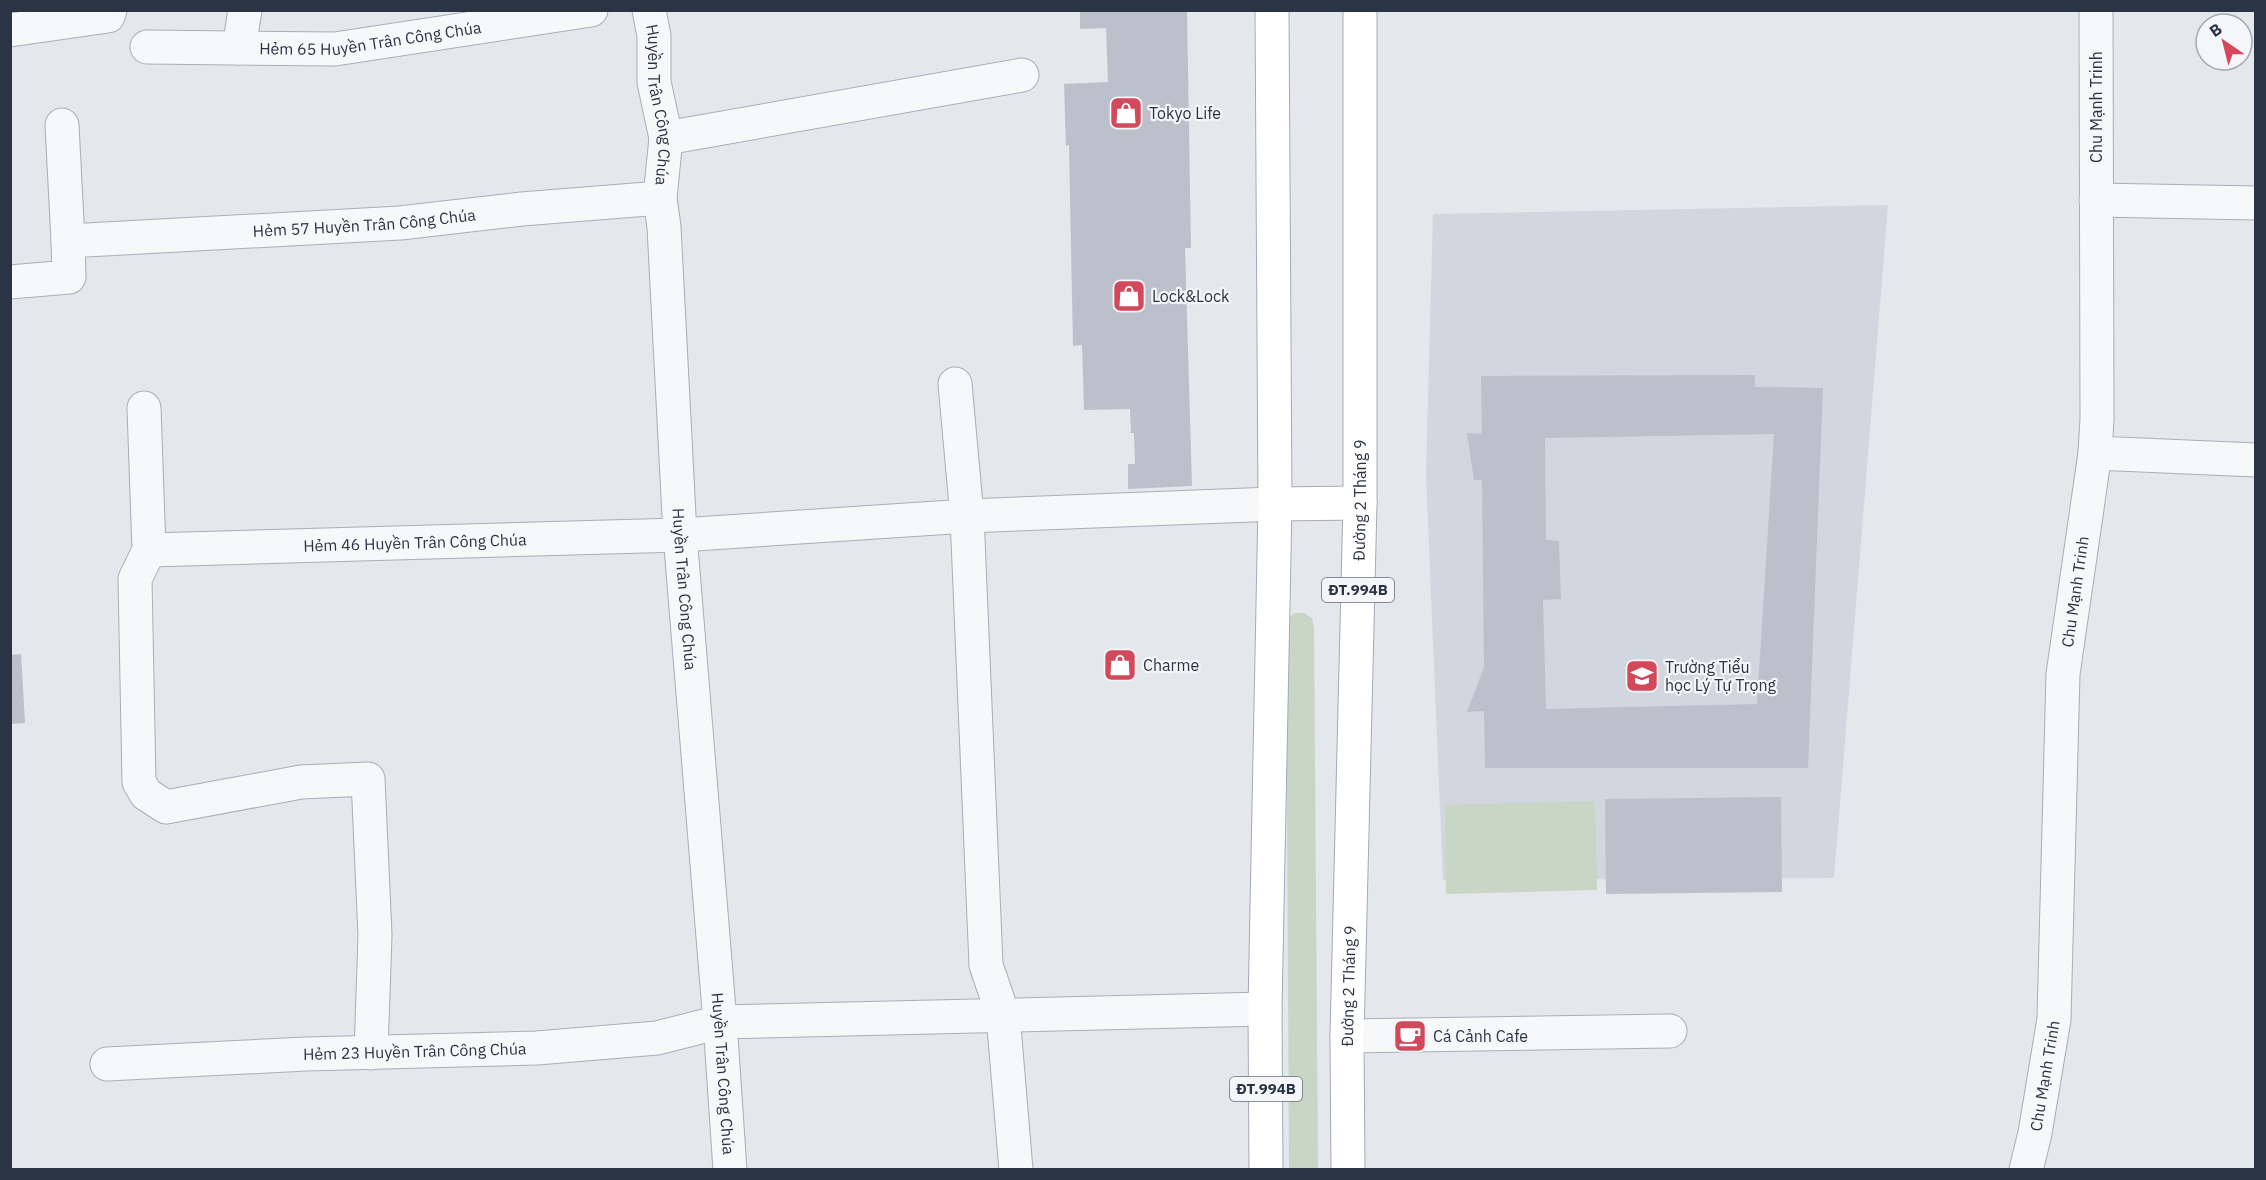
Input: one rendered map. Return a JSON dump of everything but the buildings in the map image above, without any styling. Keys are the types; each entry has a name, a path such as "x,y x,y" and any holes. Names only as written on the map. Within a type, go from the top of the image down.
{"main road":[{"name":"ĐT.994B","path":"1266,1170 1265,1009 1275,504 1272,10"},
{"name":"Đường 2 Tháng 9","path":"1348,1170 1347,1036 1360,503 1360,10"},
{"path":"1275,504 1360,503"}],"street":[{"path":"10,30 108,16 110,10"},
{"path":"239,48 245,10"},
{"name":"Hẻm 65 Huyền Trân Công Chúa","path":"147,47 335,49 591,10"},
{"name":"Huyền Trân Công Chúa","path":"650,10 654,36 654,82 666,138 660,198 664,227 680,535 730,1170"},
{"name":"Chu Mạnh Trinh","path":"2026,1170 2035,1133 2054,1019 2063,674 2095,453 2097,419 2096,10"},
{"path":"666,138 1022,75"},
{"path":"10,282 69,277 62,125"},
{"name":"Hẻm 57 Huyền Trân Công Chúa","path":"68,241 400,223 522,209 660,198"},
{"path":"2096,200 2256,202"},
{"path":"955,384 967,516 986,965 1003,1015 1016,1170"},
{"path":"144,408 149,550 135,579 139,782 146,794 166,807 301,782 368,779 375,935 370,1053"},
{"path":"2095,453 2256,460"},
{"name":"Hẻm 46 Huyền Trân Công Chúa","path":"149,550 680,535 967,516 1275,504"},
{"name":"Hẻm 23 Huyền Trân Công Chúa","path":"107,1064 537,1048 646,1039 720,1022 1265,1009"},
{"path":"1347,1036 1670,1031"}],"shaded area":[{"name":"Trường Tiểu học Lý Tự Trọng","path":"1888,205 1834,878 1443,880 1426,474 1433,214"}],"green space":[{"path":"1294,613 1304,613 1312,618 1314,628 1318,1169 1289,1169 1286,628 1289,618"},
{"path":"1595,801 1597,890 1446,894 1445,805"}],"place":[{"name":"Tokyo Life","path":"1126,113"},
{"name":"Lock&Lock","path":"1129,296"},
{"name":"Charme","path":"1120,665"},
{"name":"Trường Tiểu học Lý Tự Trọng","path":"1642,676"},
{"name":"Cá Cảnh Cafe","path":"1410,1036"}]}
